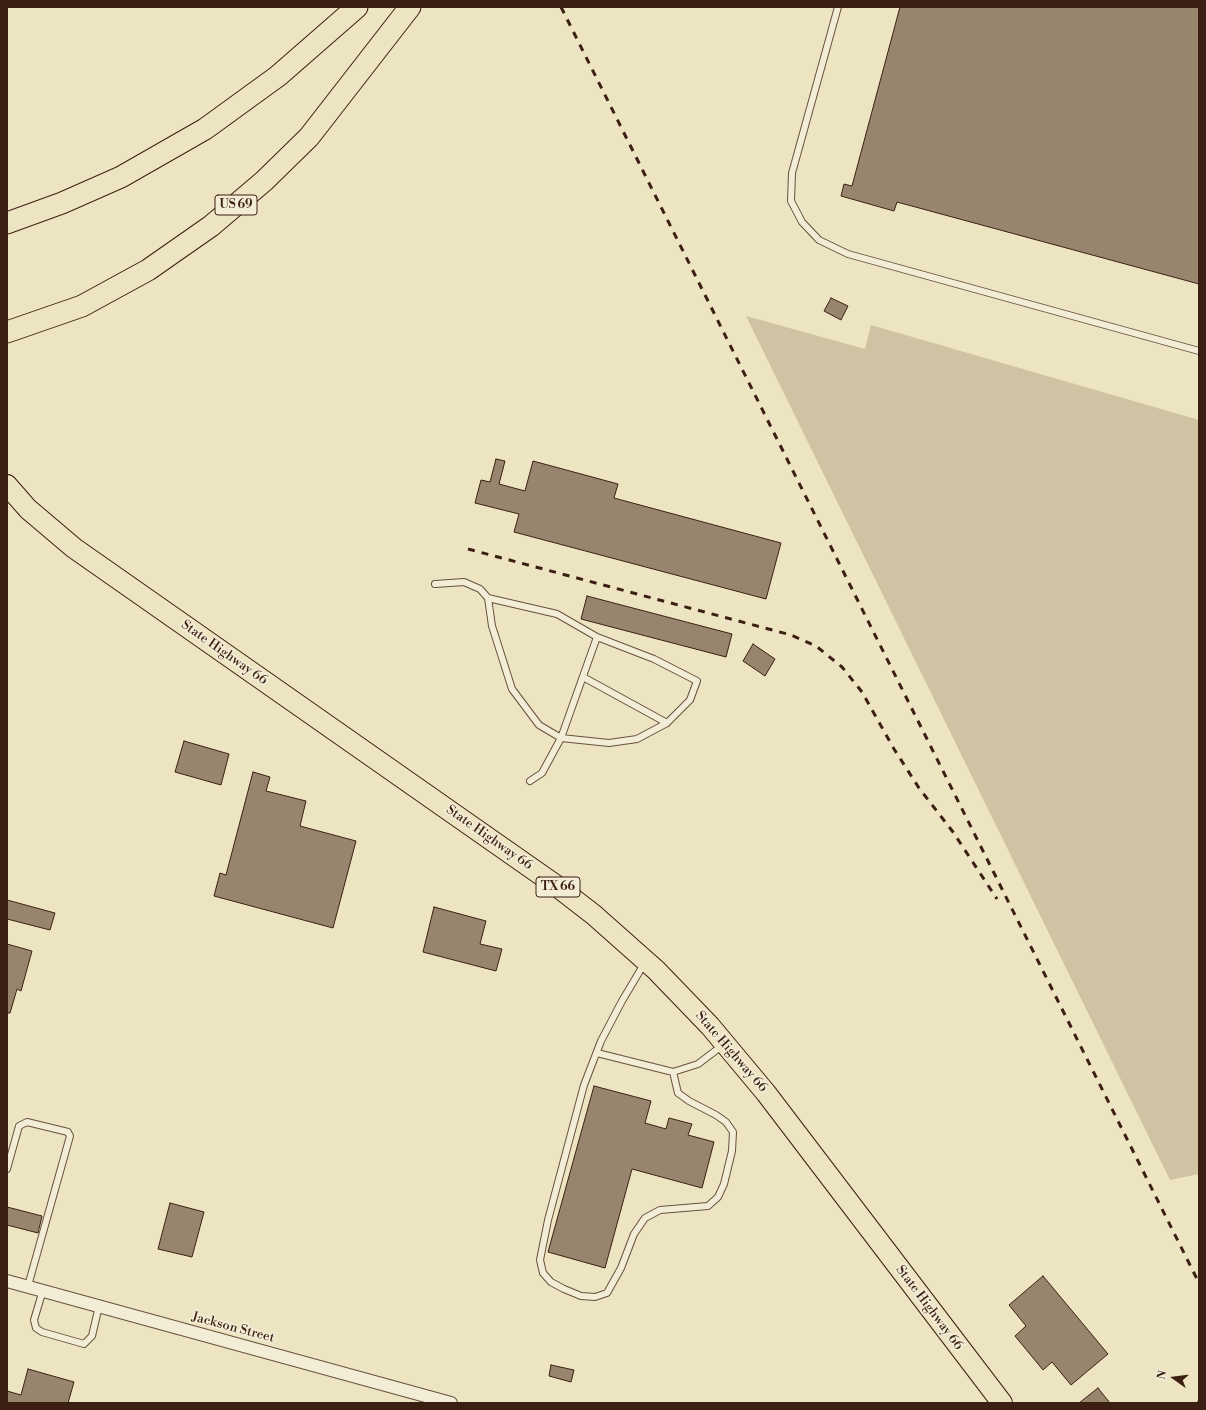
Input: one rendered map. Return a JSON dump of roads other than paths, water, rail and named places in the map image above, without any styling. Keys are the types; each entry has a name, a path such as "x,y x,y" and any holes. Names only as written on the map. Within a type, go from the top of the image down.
{"highway":[{"path":"7,223 62,203 121,177 205,129 278,76 357,7"},
{"name":"US 69","path":"7,332 82,306 148,270 211,226 259,186 308,137 410,7"},
{"path":"7,210 25,206 205,129"},
{"path":"7,342 40,320"}],"main road":[{"name":"State Highway 66","path":"7,484 28,510 74,548 554,884 594,915 646,961 684,998 725,1043 766,1094 1002,1403"}],"street":[{"name":"Jackson Street","path":"7,1281 451,1403"}],"lane":[{"path":"838,7 792,173 792,201 802,222 819,240 848,254 1199,351"},
{"path":"435,584 464,582 480,589 488,598 492,626 512,689 539,726 561,738 609,743 637,739 667,723 690,700 697,682 654,659 597,638 557,614 488,598"},
{"path":"530,781 542,773 561,738 597,638"},
{"path":"582,677 667,723"},
{"path":"646,961 622,1001 597,1053 584,1085 548,1220 540,1260 543,1273 551,1282 581,1296 595,1297 607,1294 621,1268 634,1234 645,1218 660,1210 708,1206 718,1197 724,1184 732,1151 733,1132 726,1122 678,1093 674,1072"},
{"path":"597,1053 674,1072 698,1064 725,1043"},
{"path":"7,1169 19,1126 27,1122 68,1132 70,1136 28,1286"},
{"path":"42,1290 34,1320 36,1328 42,1332 84,1344 92,1336 99,1306"}],"railway":[{"path":"561,7 1199,1283"},
{"path":"468,549 791,635 816,646 842,667 862,692 894,749 919,788 953,832 997,899"}]}
